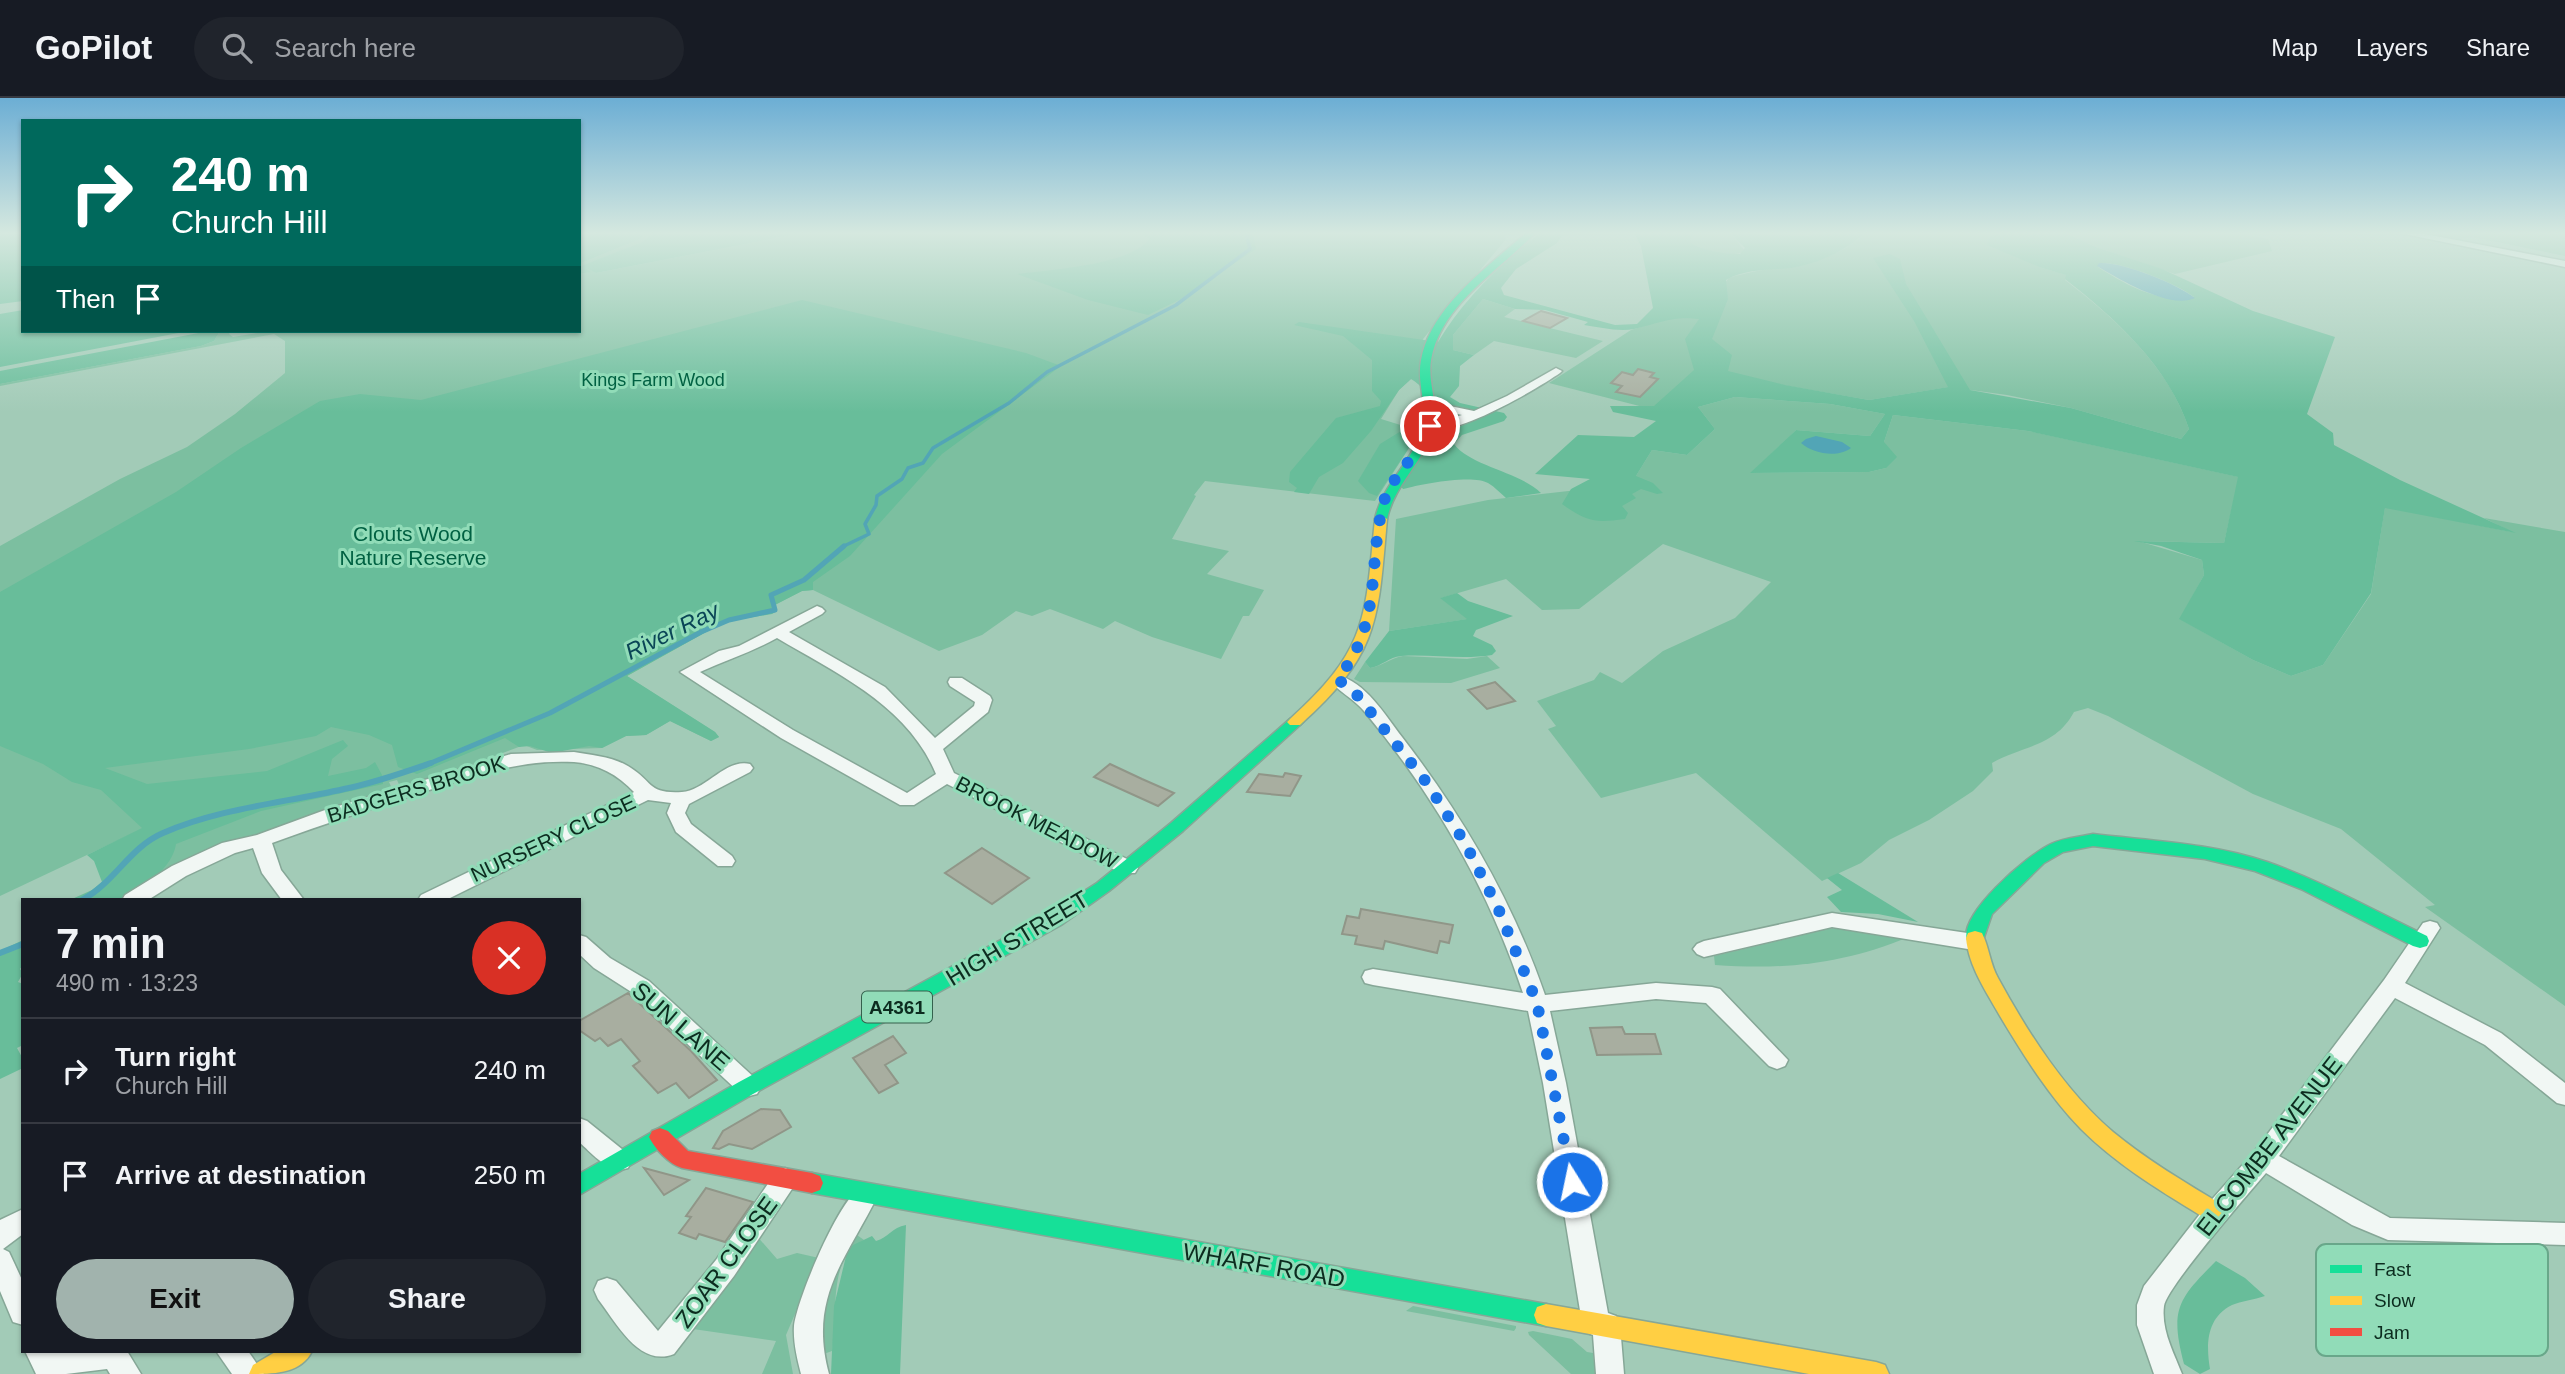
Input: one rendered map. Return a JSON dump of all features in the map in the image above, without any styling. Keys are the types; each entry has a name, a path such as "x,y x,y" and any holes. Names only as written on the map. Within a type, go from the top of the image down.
{"main road":[{"path":"1430,415 1426,355 1438,331 1469,293"},
{"name":"A4361","path":"1339,678 1361,642 1369,618 1383,505 1392,484 1418,449 1430,415"},
{"name":"HIGH STREET","path":"581,1184 749,1087 995,954 1071,908 1128,868 1268,747 1339,678"},
{"path":"2216,1213 2130,1156 2091,1124 2043,1064 1989,980 1978,958 1974,942 1975,927 1982,915 2048,852 2088,840 2116,841 2235,858 2425,935"},
{"name":"WHARF ROAD","path":"660,1138 684,1160 865,1195 1876,1374"},
{"path":"262,1374 297,1353"}],"street":[{"path":"1430,415 1445,425 1475,415 1556,371"},
{"path":"1430,415 1475,415"},
{"path":"778,632 879,691 934,748 946,776 907,802 787,734 688,672 726,654 745,649 817,611"},
{"path":"1339,678 1357,695 1419,771 1465,843 1498,908 1537,1003 1610,1374"},
{"path":"934,748 982,708 984,700 956,681"},
{"name":"BADGERS BROOK","path":"136,898 213,854 497,762 523,757 574,757 597,761 625,772 646,794"},
{"path":"725,861 683,828 676,813 682,800 744,768"},
{"name":"BROOK MEADOW","path":"946,776 1128,868"},
{"name":"NURSERY CLOSE","path":"432,898 558,834 646,794 682,800"},
{"path":"262,840 262,851 272,873 292,898"},
{"path":"1704,949 1832,920 1974,942"},
{"name":"ELCOMBE AVENUE","path":"2168,1374 2150,1321 2148,1307 2153,1295 2216,1213 2263,1158 2392,986 2425,935"},
{"name":"SUN LANE","path":"581,944 602,963 641,987 749,1087"},
{"path":"1373,977 1537,1003 1656,991 1712,995 1777,1060"},
{"path":"2392,986 2493,1039 2565,1096"},
{"path":"581,1130 619,1161"},
{"path":"2263,1158 2361,1217 2388,1229 2565,1234"},
{"name":"ZOAR CLOSE","path":"607,1290 649,1342 664,1345 717,1278 785,1179"},
{"path":"815,1374 808,1323 812,1303 865,1195"},
{"path":"0,1239 8,1229 21,1221"},
{"path":"0,1260 21,1308"},
{"path":"40,1353 44,1364 60,1363 99,1353 115,1357 127,1374"},
{"path":"232,1353 250,1374"}],"green space":[{"path":"0,293 21,293 21,301 0,304"},
{"name":"Clouts Wood Nature Reserve","path":"581,293 1462,293 1423,339 1411,379 1399,390 1381,419 1420,431 1375,501 1205,481 1194,495 1196,496 1172,539 1229,551 1207,574 1264,590 1249,616 1243,616 1221,659 1152,637 1115,621 1103,629 1050,609 1032,616 1016,611 982,635 939,651 813,590 802,591 774,605 775,612 724,622 627,676 715,732 719,737 711,741 670,721 646,735 626,736 602,748 537,750 524,745 402,791 397,780 389,782 394,793 332,810 127,898 122,898 151,880 142,829 0,896 0,546 120,479 187,447 235,414 285,373 285,341 274,334 0,384 201,346 214,341 219,333 230,333 233,337 257,333 581,333"},
{"path":"1068,293 1190,293 1148,315"},
{"path":"1475,293 1503,293 1615,325 1637,324 1653,308 1650,293 1727,293 1728,299 1712,339 1732,355 1728,371 1785,385 1869,400 1948,387 1914,321 1895,293 1911,293 1970,390 2071,408 2181,439 2189,429 2168,385 2138,345 2082,293 2149,293 2181,298 2194,297 2187,293 2213,293 2253,311 2335,337 2307,414 2333,433 2334,445 2400,480 2516,533 2385,508 2371,593 2323,665 2291,676 2253,660 2179,619 2204,575 2202,560 2161,546 2134,541 2224,543 2238,477 2028,431 1893,415 1884,442 1897,457 1886,468 1869,472 1750,473 1796,430 1870,436 1885,414 1830,404 1735,397 1698,407 1715,429 1687,455 1652,450 1636,476 1653,483 1663,493 1641,489 1632,494 1636,498 1622,506 1628,513 1625,519 1592,520 1562,504 1571,489 1590,479 1535,474 1578,435 1634,437 1656,421 1613,412 1610,406 1654,406 1694,370 1685,339 1699,319 1673,319 1634,329 1615,330 1584,325 1588,322 1545,310 1515,309 1483,299 1453,335 1453,350 1474,355 1460,366 1459,386 1450,397 1460,403 1504,413 1507,417 1504,421 1462,435 1454,444 1471,458 1521,480 1541,493 1506,498 1488,483 1471,479 1403,489 1399,484 1430,440 1479,418 1436,402 1411,379 1399,390 1371,431 1343,463 1319,477 1309,494 1294,492 1297,488 1289,482 1290,472 1336,418 1380,406 1381,401 1372,391 1372,360 1343,336 1294,325 1299,322 1438,342"},
{"path":"1726,293 2080,293 2139,346 2168,385 2189,429 2181,439 2071,408 1949,387 1869,400 1771,383 1667,413 1549,383 1631,330 1728,299"},
{"path":"1483,299 1515,309 1504,317 1603,341 1576,358 1494,341 1474,355 1453,350 1453,335"},
{"name":"Clouts Wood Nature Reserve","path":"802,300 1026,353 1061,366 942,454 850,556 813,582 813,590 802,591 775,605 777,611 772,614 724,622 627,676 719,737 711,741 670,721 646,735 626,736 602,748 589,746 552,753 530,746 519,747 505,738 417,774 398,767 392,745 369,735 331,727 316,736 249,749 105,768 147,784 267,771 343,740 348,746 332,759 328,776 366,768 375,762 382,775 383,784 261,811 176,844 174,853 156,877 130,894 121,898 74,898 102,882 94,861 87,855 142,828 101,790 72,782 43,764 0,746 0,592 176,492 241,448 320,401 360,394 421,400"},
{"path":"21,310 21,333 178,333 0,367 0,314"},
{"path":"199,333 219,333 214,341 201,346 0,384 0,371"},
{"path":"1735,397 1830,404 1885,414 1870,436 1796,430 1751,473 1869,472 1886,468 1884,442 1893,415 2028,431 2239,477 2224,543 2138,541 2202,560 2204,575 2180,619 2253,660 2291,676 2323,665 2371,594 2385,507 2512,532 2484,518 2565,532 2565,1006 2425,907 2435,905 2341,829 2253,794 2108,716 2088,708 2074,712 2066,724 2048,739 1992,763 1993,771 1973,791 1929,820 1889,840 1861,863 1822,881 1696,773 1601,798 1548,729 1556,726 1537,701 1594,680 1600,672 1622,683 1663,651 1735,618 1771,582 1663,544 1579,609 1542,610 1506,579 1441,598 1468,619 1389,631 1396,519 1488,500 1631,484 1652,450 1687,455 1715,429 1698,407"},
{"path":"1406,428 1420,431 1377,496 1369,493 1358,481 1380,444"},
{"path":"1457,593 1468,601 1513,616 1476,630 1473,636 1492,645 1496,651 1492,655 1401,656 1370,668 1365,662 1389,631 1467,619 1440,598"},
{"path":"1403,656 1467,659 1487,656 1500,668 1451,683 1360,682 1354,679 1365,662 1370,668"},
{"path":"1838,873 1918,922 1878,914 1841,912 1827,897 1842,890 1827,878"},
{"path":"1842,928 1909,937 1861,953 1814,963 1766,967 1715,965 1714,956 1827,929"},
{"path":"21,941 21,977 18,982 21,983 21,1046 17,1048 21,1055 21,1069 0,1079 0,951"},
{"path":"906,1225 900,1374 831,1374 834,1306 847,1252 853,1245 872,1236 876,1241"},
{"path":"756,1235 777,1259 797,1253 819,1258 786,1335 793,1374 762,1374 776,1341 686,1328"},
{"path":"857,1235 864,1240 852,1249 839,1274 832,1351 821,1355 818,1311 849,1245"},
{"path":"2216,1261 2245,1278 2265,1296 2232,1305 2217,1317 2208,1342 2210,1369 2200,1374 2184,1364 2178,1318 2185,1296"},
{"path":"1413,1306 1516,1328 1514,1331 1406,1311"},
{"path":"1528,1332 1572,1339 1587,1352 1593,1353 1595,1374 1571,1374 1529,1335"}],"water":[{"path":"2149,293 2188,293 2195,298 2185,301"},
{"path":"1816,436 1842,442 1851,448 1833,454 1812,450 1801,443"}],"building":[{"path":"1541,311 1567,318 1550,328 1523,321"},
{"path":"1638,369 1654,373 1650,377 1658,379 1640,397 1616,392 1622,386 1611,383 1622,372 1633,375"},
{"path":"1495,682 1515,701 1487,709 1468,690"},
{"path":"1110,764 1174,793 1158,806 1094,777"},
{"path":"1285,773 1301,776 1290,796 1247,792 1259,774 1283,777"},
{"path":"982,848 1029,878 992,904 945,873"},
{"path":"1361,909 1453,925 1449,943 1440,941 1437,953 1385,941 1383,949 1355,944 1357,936 1342,934 1347,916 1359,918"},
{"path":"628,993 691,1051 717,1080 689,1098 676,1083 658,1093 633,1066 640,1061 621,1039 608,1046 600,1038 595,1041 581,1031 581,1020"},
{"path":"1622,1027 1625,1034 1655,1034 1661,1054 1597,1055 1590,1028"},
{"path":"893,1036 906,1053 885,1065 898,1083 879,1093 853,1058"},
{"path":"761,1109 780,1110 791,1127 752,1149 729,1144 719,1149 713,1148 723,1131"},
{"path":"644,1168 689,1180 664,1195"},
{"path":"706,1188 753,1202 725,1242 699,1234 696,1239 679,1233 691,1217 686,1216"}],"waterway":[{"name":"River Ray","path":"844,546 869,534 865,524 876,505 877,496 902,479 908,468 923,463 933,448 1009,403 1047,372 1176,305 1192,293"},
{"name":"River Ray","path":"430,763 550,713 701,632 729,620 775,610 771,595 804,580 844,546"},
{"name":"River Ray","path":"85,898 104,884 141,847 163,833 252,807 355,787 430,763"},
{"name":"River Ray","path":"0,953 21,945"}],"traffic: fast":[{"path":"1381,519 1388,496 1421,446 1429,425 1430,407 1425,370 1431,342 1453,307 1466,293"},
{"path":"581,1184 746,1088 1054,920 1103,887 1177,827 1295,722"},
{"path":"1975,938 1977,926 1985,910 2038,859 2058,847 2093,840 2205,853 2260,866 2307,885 2420,941"},
{"path":"812,1183 1546,1315"}],"traffic: slow":[{"path":"1295,722 1336,682 1360,646 1372,606 1381,519"},
{"path":"1975,938 1982,966 1991,984 2035,1055 2077,1110 2134,1161 2216,1213"},
{"path":"1546,1315 1876,1374"},
{"path":"262,1374 297,1353"}],"traffic: jam":[{"path":"660,1137 682,1159 812,1183"}],"route":[{"path":"1430,426 1418,449 1387,494 1383,505 1369,618 1349,665 1337,680 1348,685 1367,706 1419,771 1465,843 1498,908 1537,1003 1572,1182"}],"park label":[{"name":"Kings Farm Wood","path":"653,380"}]}
